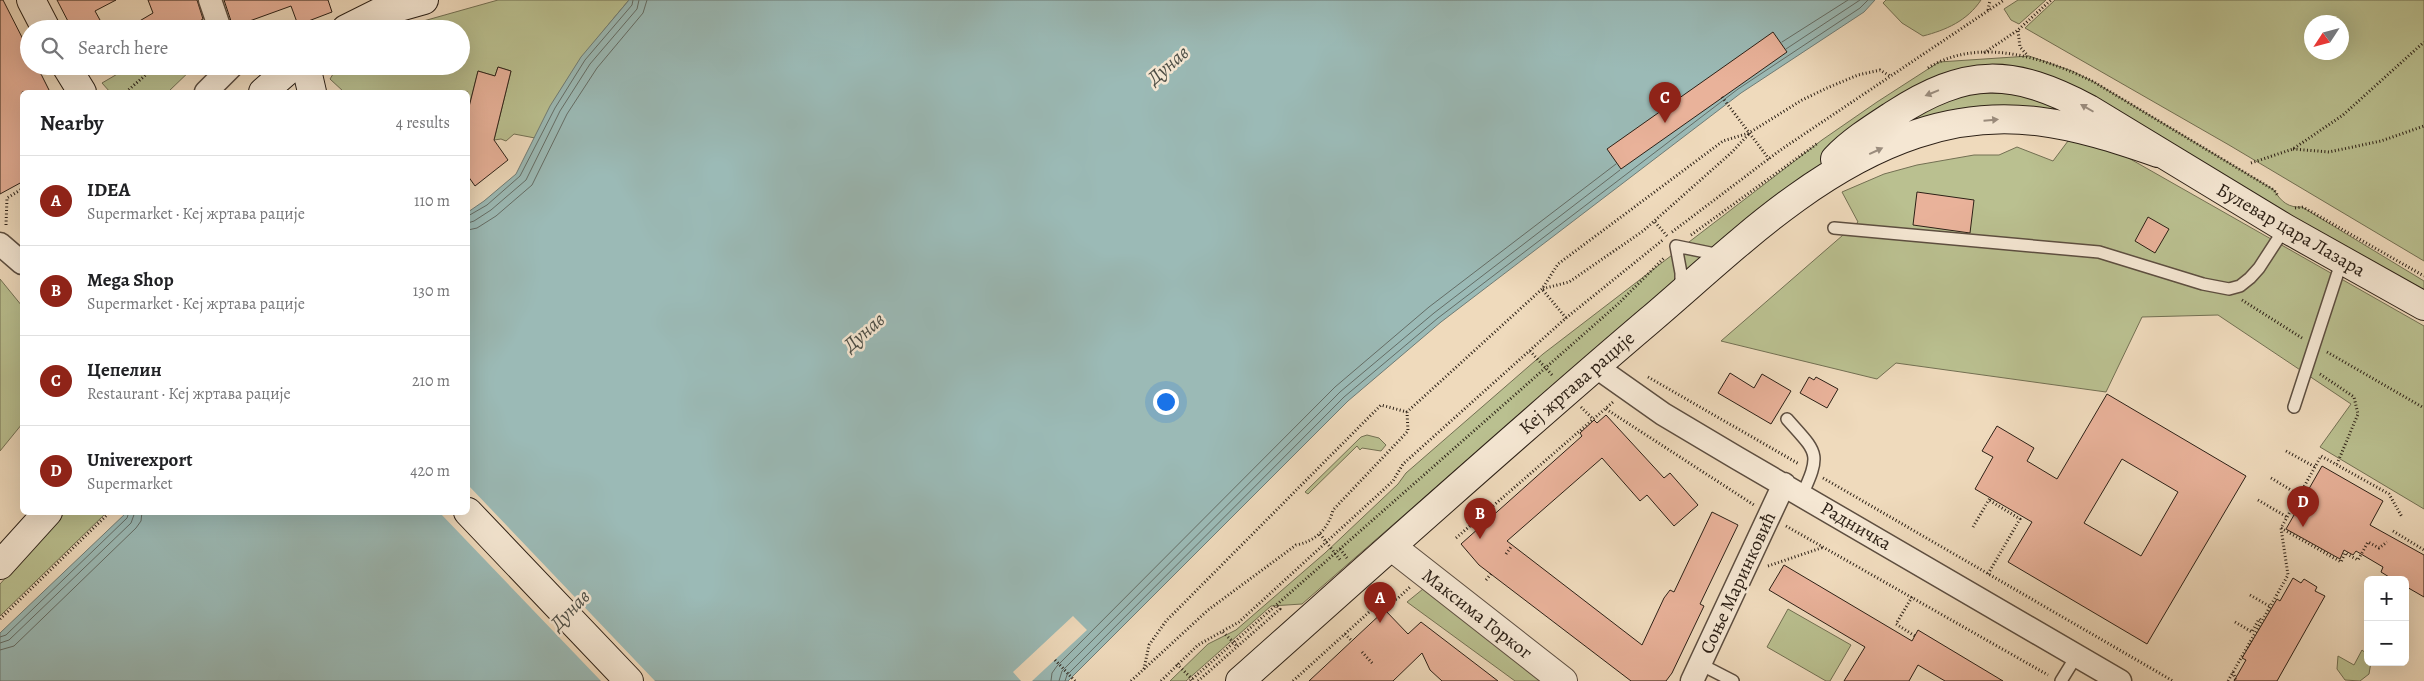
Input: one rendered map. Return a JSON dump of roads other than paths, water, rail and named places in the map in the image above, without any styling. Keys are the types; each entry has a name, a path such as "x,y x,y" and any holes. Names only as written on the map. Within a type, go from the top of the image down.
{"main road":[{"path":"31,0 41,20"},
{"path":"364,20 378,13 424,0"},
{"path":"72,75 81,90"},
{"path":"265,90 283,75"},
{"path":"308,75 312,90"},
{"name":"Булевар цара Лазара","path":"1803,193 1838,156 1875,127 1927,94 1969,80 2021,81 2056,92 2089,109 2158,153 2285,228 2424,306"},
{"name":"Булевар цара Лазара","path":"1943,127 2010,119 2056,122 2105,134 2158,153"},
{"name":"Кеј жртава рације","path":"1240,681 1595,366 1803,193 1851,163 1880,149 1917,134 1943,127"},
{"path":"470,514 629,681"},
{"path":"0,565 45,515"},
{"name":"Максима Горког","path":"1392,547 1563,681"}],"street":[{"path":"210,0 217,20"},
{"path":"208,90 223,75"},
{"name":"Радничка","path":"1595,366 1663,414 2120,681"},
{"name":"Соње Маринковић","path":"1696,672 1793,490"}],"lane":[{"path":"1834,228 2099,252 2203,284 2229,289 2240,286 2250,278 2259,268 2285,228"},
{"path":"1681,294 1681,272 1676,246 1725,256"},
{"path":"2294,407 2342,260"},
{"path":"1788,419 1813,449 1815,468 1793,490"},
{"path":"2062,681 2077,656"},
{"path":"1696,672 1733,681"}],"water":[{"name":"Дунав","path":"629,0 1875,0 1864,12 1741,93 1441,322 1348,401 1068,681 0,681 0,633 124,515 470,515 470,211 516,174 550,106 581,57"}],"place":[{"name":"Цепелин","path":"1665,123"},
{"name":"Univerexport","path":"2303,527"},
{"name":"Mega Shop","path":"1480,539"},
{"name":"IDEA","path":"1380,623"}]}
